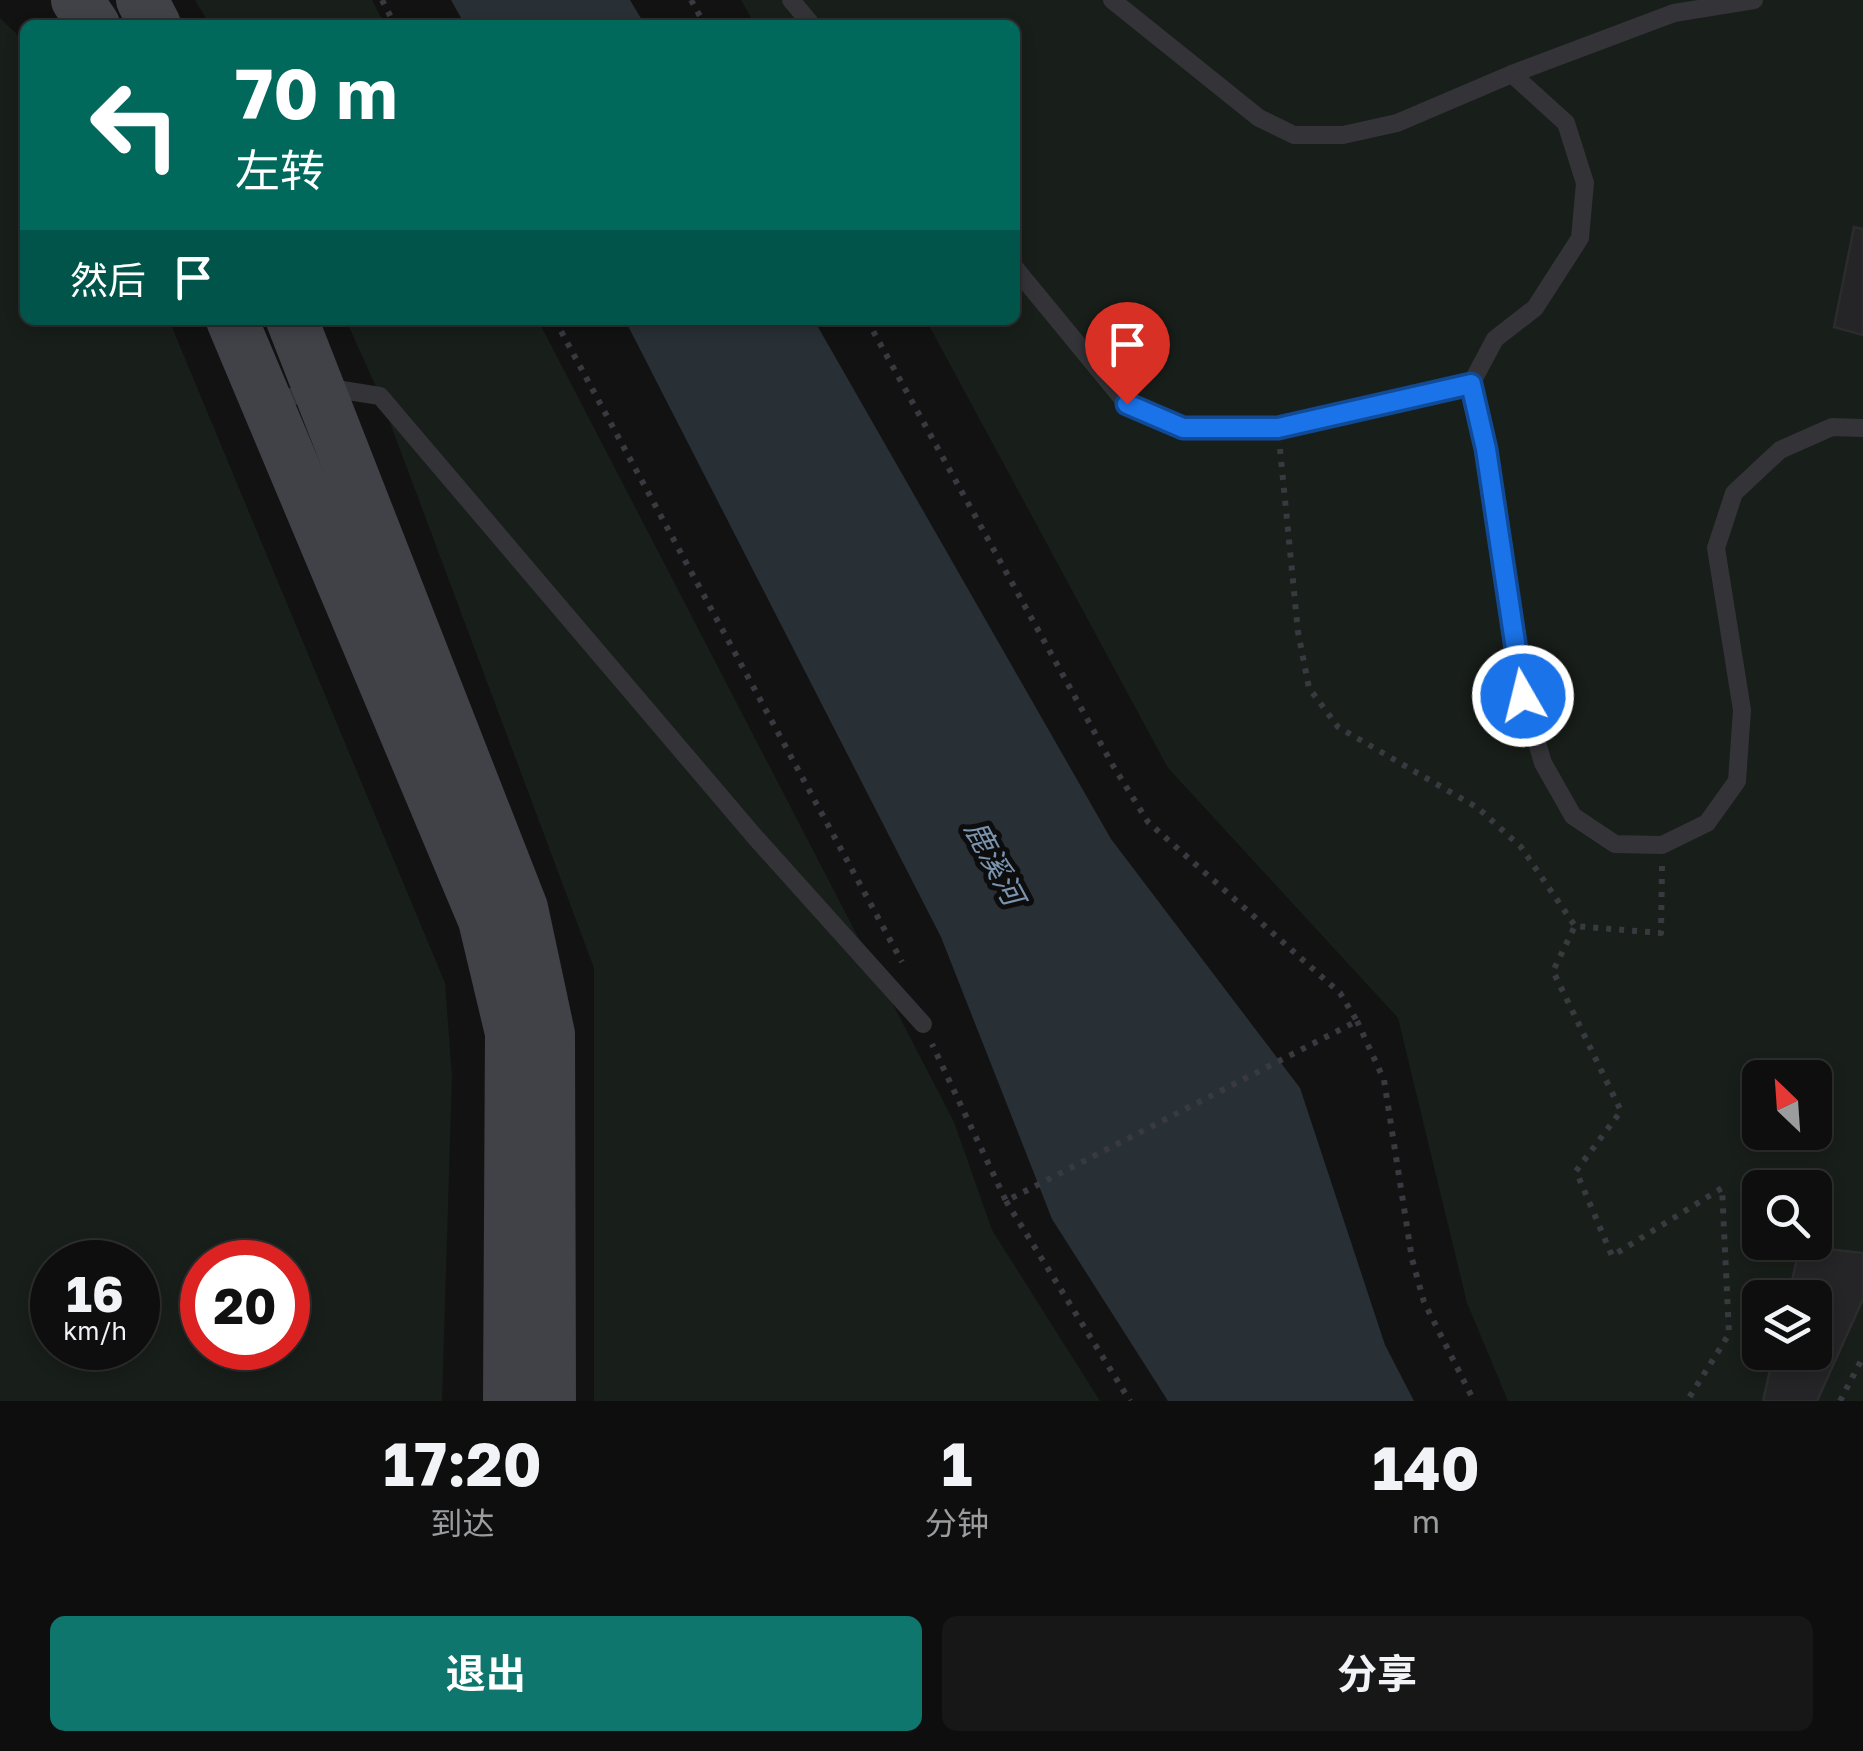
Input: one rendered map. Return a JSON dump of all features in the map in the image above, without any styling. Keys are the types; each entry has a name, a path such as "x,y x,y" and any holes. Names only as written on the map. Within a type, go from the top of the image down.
{"street":[{"path":"234,325 484,920 512,1034 509,1401"},
{"path":"294,325 522,908 549,1034 550,1401"}],"lane":[{"path":"791,0 808,20"},
{"path":"1112,0 1259,118 1294,136 1344,135 1397,123 1512,74 1674,13 1754,0"},
{"path":"1512,74 1566,123 1585,183 1580,238 1535,308 1495,339 1471,384 1486,449 1523,696 1543,763 1573,816 1614,844 1662,845 1707,822 1738,781 1742,710 1716,548 1734,493 1780,450 1832,427 1863,428"},
{"path":"1020,274 1127,404 1183,428 1278,428 1471,384"},
{"path":"266,408 318,386 380,396 755,837 923,1024"}],"path":[{"path":"558,325 898,952 923,1024 1006,1201 1130,1401"},
{"path":"870,325 1112,764 1148,822 1340,994 1357,1021 1384,1080 1412,1260 1424,1302 1474,1401"},
{"path":"1278,428 1298,632 1309,688 1338,727 1478,808 1521,847 1576,926"},
{"path":"1576,926 1661,933 1662,845"},
{"path":"1576,926 1553,972 1621,1111 1576,1171 1612,1256 1722,1188 1729,1334 1687,1401"},
{"path":"1006,1201 1357,1021"},
{"path":"1840,1401 1863,1358"}],"shaded area":[{"path":"195,0 372,0 382,20 207,20"},
{"path":"741,0 1863,0 1863,1401 1508,1401 1467,1303 1398,1018 1168,768 929,325 1020,325 1020,20 752,20"},
{"path":"0,18 20,37 20,325 171,325 445,983 452,1076 442,1401 0,1401"},
{"path":"348,325 541,325 954,1122 992,1230 1100,1401 594,1401 594,968 380,396"}],"water":[{"path":"451,0 630,0 642,20 462,20"},
{"name":"鹿溪河","path":"628,325 817,325 1111,839 1300,1088 1385,1345 1414,1401 1168,1401 1052,1219 941,937"}],"building":[{"path":"1854,227 1863,229 1863,335 1834,327"},
{"path":"1832,1250 1863,1253 1863,1299 1832,1368 1832,1280 1792,1280 1797,1260 1832,1260"},
{"path":"1770,1370 1831,1370 1817,1401 1763,1401"}],"route":[{"path":"1127,404 1183,428 1278,428 1471,384 1486,449 1523,696"}]}
